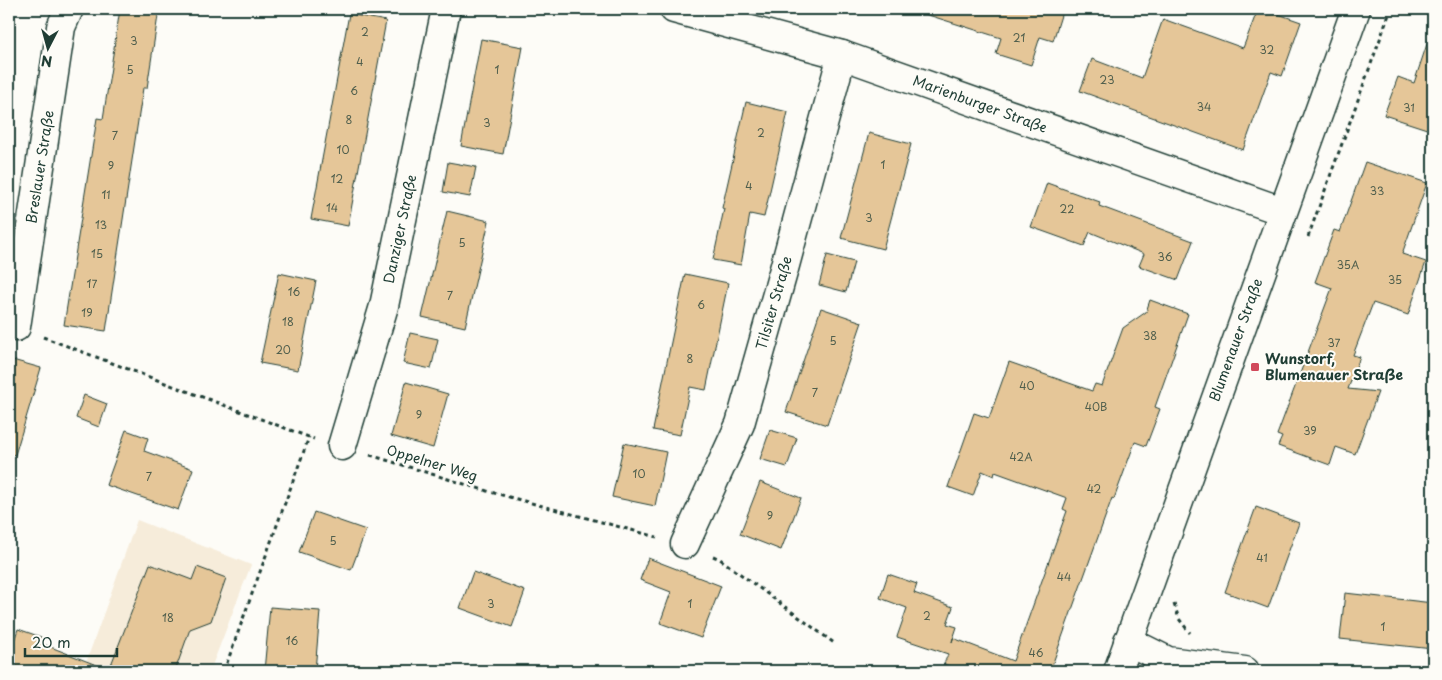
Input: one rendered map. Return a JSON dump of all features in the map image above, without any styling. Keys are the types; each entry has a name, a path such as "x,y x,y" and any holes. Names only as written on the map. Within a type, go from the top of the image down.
{"street":[{"name":"Breslauer Straße","path":"16,327 61,27 69,9"},
{"name":"Danziger Straße","path":"342,446 384,306 446,9"},
{"name":"Marienburger Straße","path":"674,9 842,55 1282,211"},
{"name":"Blumenauer Straße","path":"1118,671 1356,9"},
{"name":"Tilsiter Straße","path":"685,544 740,424 842,55"},
{"path":"1128,641 1168,661 1245,671"}],"path":[{"name":"Oppelner Weg","path":"16,327 309,437 487,491 685,544 720,559 834,643"},
{"path":"224,671 309,437"}],"shaded area":[{"path":"137,520 251,565 210,671 83,671"}],"building":[{"path":"120,9 159,9 147,88 143,88 106,331 64,325 97,118 103,119"},
{"path":"925,9 1063,9 1053,41 1040,37 1031,65 996,54 1001,38 925,14"},
{"path":"1258,9 1264,9 1301,22 1282,76 1271,72 1243,150 1080,91 1092,59 1142,78 1163,19 1243,48"},
{"path":"349,14 386,21 348,226 311,219"},
{"path":"1429,38 1433,39 1433,131 1384,115 1398,77 1414,83"},
{"path":"481,39 523,47 503,154 461,146"},
{"path":"746,102 788,112 764,217 750,214 741,265 713,260 724,209 722,208"},
{"path":"869,133 911,144 883,249 841,238"},
{"path":"448,162 476,167 470,197 443,192"},
{"path":"1365,162 1427,183 1402,254 1426,262 1408,315 1373,303 1353,355 1360,357 1348,389 1378,392 1355,454 1336,447 1330,465 1278,446 1282,437 1277,435 1332,288 1315,282 1334,230 1340,232"},
{"path":"1047,183 1100,202 1099,206 1193,241 1178,280 1139,266 1144,254 1090,232 1084,246 1031,227"},
{"path":"447,211 489,221 465,327 422,317"},
{"path":"827,255 854,262 846,292 819,285"},
{"path":"279,273 316,281 298,370 260,363"},
{"path":"685,274 728,283 706,390 690,387 680,435 653,430"},
{"path":"1150,300 1188,314 1155,407 1160,409 1146,446 1135,442 1114,499 1112,498 1050,671 962,671 944,664 948,654 897,637 907,608 880,598 888,574 917,584 914,593 953,607 947,624 957,627 953,638 1013,661 1067,511 1063,509 1067,498 995,472 994,476 982,471 973,496 948,487 974,413 989,418 1009,362 1092,391 1095,384 1102,386 1123,328 1146,312"},
{"path":"821,308 862,322 827,425 786,412"},
{"path":"410,333 438,339 431,369 403,363"},
{"path":"9,359 41,368 15,455 9,454"},
{"path":"406,382 448,394 433,448 391,436"},
{"path":"84,395 107,404 99,427 76,418"},
{"path":"126,430 148,438 144,451 193,469 178,510 106,485"},
{"path":"770,430 797,438 787,467 760,459"},
{"path":"624,443 666,452 655,506 612,497"},
{"path":"760,482 801,498 781,550 740,534"},
{"path":"1256,507 1299,523 1268,608 1225,592"},
{"path":"314,512 366,530 351,570 299,552"},
{"path":"648,558 721,586 701,638 660,623 671,592 640,580"},
{"path":"150,564 192,580 197,567 226,578 211,621 190,629 175,671 9,671 9,643 13,644 18,629 41,637 43,644 109,670"},
{"path":"473,572 525,591 512,627 460,608"},
{"path":"1345,593 1433,603 1433,649 1340,639"},
{"path":"270,607 320,611 315,671 264,671"}],"place":[{"name":"Wunstorf, Blumenauer Straße","path":"1255,367"}]}
